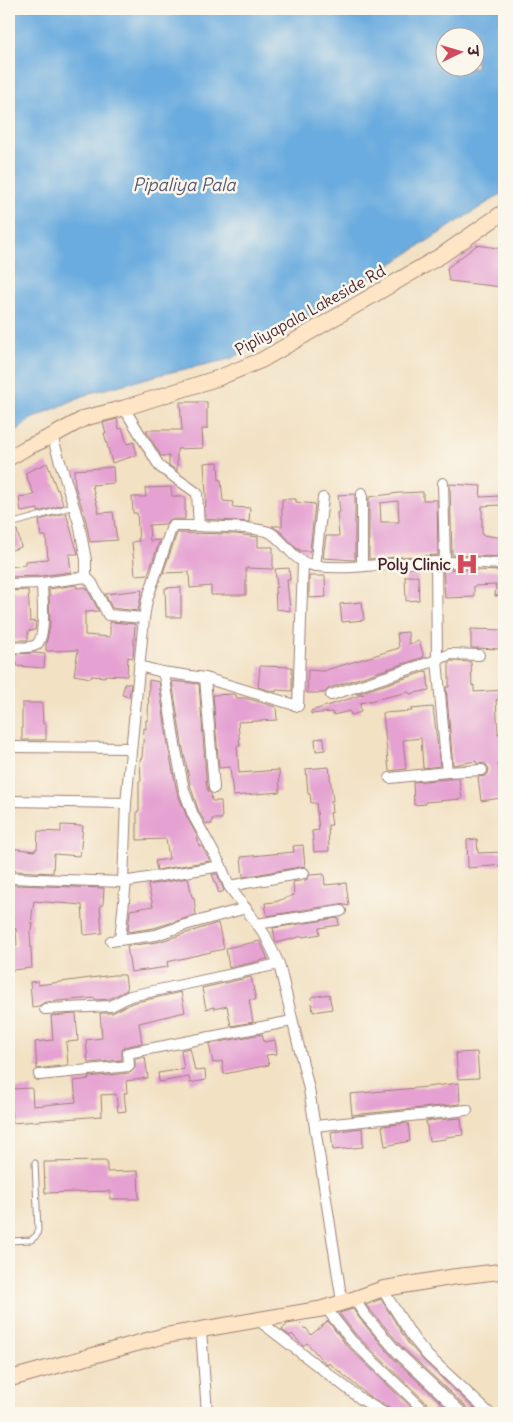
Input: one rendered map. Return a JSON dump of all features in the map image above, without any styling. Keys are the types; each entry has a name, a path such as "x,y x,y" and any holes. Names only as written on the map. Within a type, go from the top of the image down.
{"street":[{"name":"Pipliyapala Lakeside Rd","path":"9,458 85,418 124,408 218,378 262,360 442,256 504,212"},
{"path":"124,408 160,466 197,492 199,526"},
{"path":"52,436 74,506 86,560 86,577 92,583 108,615 144,618"},
{"path":"443,483 437,660 446,772"},
{"path":"362,493 362,566"},
{"path":"315,566 323,498"},
{"path":"246,908 156,935 116,940 124,881 126,803 144,618 147,600 172,526 199,526 270,532 303,563 315,566 341,568 440,562 504,564"},
{"path":"139,666 162,672 205,678 298,706 303,563"},
{"path":"9,584 42,583 86,577"},
{"path":"9,647 30,647 37,644 41,639 43,626 42,583"},
{"path":"332,695 450,654 479,655"},
{"path":"162,672 165,679 184,790 193,815 221,866 229,886 265,935 279,964 310,1089 348,1301 365,1315 398,1353 462,1413"},
{"path":"205,678 214,788"},
{"path":"9,747 131,748"},
{"path":"390,778 482,770"},
{"path":"9,801 126,803"},
{"path":"9,878 124,881 221,866"},
{"path":"229,886 304,873"},
{"path":"257,924 341,911"},
{"path":"45,1009 111,1006 130,996 279,964"},
{"path":"39,1075 129,1066 128,1053 292,1021"},
{"path":"316,1126 467,1110"},
{"path":"9,1378 163,1336 325,1307 382,1289 453,1277 504,1271"},
{"path":"382,1289 414,1340 428,1356 490,1413"},
{"path":"325,1307 350,1340 427,1413"},
{"path":"258,1320 361,1399 384,1413"},
{"path":"201,1330 207,1413"}],"lane":[{"path":"14,523 74,506"},
{"path":"9,1241 30,1240 36,1234 38,1224 35,1164"}],"water":[{"name":"Pipaliya Pala","path":"9,9 504,9 504,192 313,314 230,359 90,393 31,419 9,437"}],"building":[{"path":"477,245 504,249 502,287 449,281 447,268"},
{"path":"180,402 207,402 207,429 202,429 203,448 177,449 177,471 169,465 169,456 161,456 146,430 182,430"},
{"path":"117,419 119,429 122,428 127,444 134,442 137,455 112,463 103,423"},
{"path":"218,462 223,501 233,502 232,507 250,508 249,522 205,519 204,463"},
{"path":"47,463 63,505 38,512 38,509 21,512 19,497 34,495 25,473"},
{"path":"113,467 114,483 92,485 99,513 113,512 117,540 90,542 86,521 75,486 74,470"},
{"path":"450,484 481,486 480,497 501,496 501,505 482,506 482,535 504,538 504,557 452,555"},
{"path":"171,487 172,496 185,497 185,519 171,519 165,524 149,525 150,541 160,540 148,574 135,575 132,542 139,541 137,513 133,513 132,497 146,497 145,488"},
{"path":"423,492 423,500 437,500 438,555 369,559 369,497","holes":["398,501 399,522 381,522 380,503"]},
{"path":"355,494 355,560 323,558 326,536 339,536 337,513 340,512 338,495"},
{"path":"282,499 296,499 296,502 315,504 310,551 300,551 272,526 282,526"},
{"path":"66,513 78,554 69,554 71,572 41,576 9,577 9,567 25,565 25,561 48,559 46,536 41,536 39,520"},
{"path":"17,530 21,547 9,551 9,532"},
{"path":"177,533 236,534 258,537 258,547 273,547 273,569 246,568 246,595 211,595 211,586 190,588 189,572 163,573"},
{"path":"289,568 290,580 287,580 290,611 276,609 275,587 277,587 275,569"},
{"path":"443,569 504,571 504,595 495,596 496,585 474,586 474,597 445,598"},
{"path":"309,576 325,576 326,597 309,598"},
{"path":"405,576 418,576 419,600 406,601"},
{"path":"76,585 77,588 86,587 99,611 85,612 85,635 110,637 110,622 135,624 133,658 128,657 127,676 105,675 105,677 92,676 91,678 74,675 78,650 46,651 50,626 49,589"},
{"path":"181,587 181,617 166,617 165,588"},
{"path":"28,590 30,622 36,621 35,630 28,631 28,640 9,640 9,591"},
{"path":"142,590 138,611 112,608 105,594"},
{"path":"362,602 364,620 342,622 340,604"},
{"path":"471,629 504,630 504,649 471,648"},
{"path":"408,632 409,644 419,641 424,657 329,688 324,693 307,693 308,670 323,671 399,648 397,633"},
{"path":"9,654 45,654 44,668 17,666 17,663 9,664"},
{"path":"449,662 471,662 474,692 504,690 504,699 496,700 498,734 503,733 504,748 504,763 498,764 501,798 481,801 478,777 488,774 489,769 486,764 476,763 476,761 453,765 446,687 449,687"},
{"path":"260,666 292,667 292,691 276,690 276,692 258,687"},
{"path":"427,671 429,690 410,694 409,692 360,703 361,712 351,715 350,711 333,715 332,712 311,714 311,711 364,694 356,694"},
{"path":"149,680 159,682 177,792 197,836 199,846 202,846 210,861 157,870 155,861 169,859 166,839 137,840 139,781 141,781 140,759 142,758 144,728 146,729 146,720 148,720"},
{"path":"172,681 199,684 207,789 211,794 212,801 221,801 222,819 212,819 212,824 206,824 199,812 191,788"},
{"path":"125,683 131,684 129,697 122,695"},
{"path":"233,694 237,698 246,698 276,707 277,720 238,722 240,746 237,746 239,773 279,770 280,792 233,796 230,767 219,768 213,695"},
{"path":"22,703 42,703 43,724 46,724 46,740 22,740"},
{"path":"433,707 440,766 423,768 421,738 403,740 406,769 389,771 383,713"},
{"path":"324,738 325,750 316,751 315,739"},
{"path":"329,767 333,801 331,801 332,813 330,813 332,825 328,825 329,851 314,852 312,831 319,830 316,803 311,803 310,794 308,794 306,769"},
{"path":"459,778 462,799 425,802 426,804 414,805 413,782"},
{"path":"61,825 83,826 80,856 54,854 53,873 9,869 10,848 35,851 37,849 38,831 61,832"},
{"path":"477,839 478,853 504,852 504,865 468,868 467,840"},
{"path":"303,845 305,866 243,877 241,857 294,852 293,846"},
{"path":"212,874 217,874 224,891 219,893"},
{"path":"324,874 325,885 346,883 349,906 340,904 267,916 265,903 275,902 294,895 293,882 306,880 310,875"},
{"path":"188,878 192,897 194,897 196,915 154,928 128,932 130,910 153,906 148,885"},
{"path":"13,885 104,888 103,905 100,905 102,933 84,935 82,905 34,901 31,923 33,923 32,931 30,931 32,968 12,970 10,946 17,946 16,929 9,928"},
{"path":"338,918 339,925 319,928 320,934 276,943 273,928"},
{"path":"218,923 224,949 167,962 168,967 131,972 127,946 158,942"},
{"path":"260,941 268,959 229,968 226,948"},
{"path":"125,975 127,990 109,999 95,1000 95,998 45,1002 39,1006 32,1007 30,982 38,981 38,985"},
{"path":"251,977 256,1000 249,1000 253,1022 231,1026 227,1006 206,1009 202,988"},
{"path":"181,992 185,1012 139,1023 142,1043 124,1047 122,1060 88,1063 86,1040 102,1038 100,1013 112,1013 132,1003"},
{"path":"329,994 332,1009 313,1012 311,997"},
{"path":"76,1014 78,1041 66,1042 68,1065 37,1069 35,1042 53,1040 51,1016"},
{"path":"262,1034 264,1042 275,1040 277,1054 266,1055 269,1065 224,1074 222,1061 213,1063 209,1044"},
{"path":"190,1048 195,1071 205,1070 206,1080 190,1083 189,1077 159,1082 158,1073 184,1069 181,1050"},
{"path":"477,1052 479,1078 458,1079 456,1053"},
{"path":"145,1057 148,1078 126,1081 127,1093 124,1093 126,1111 118,1112 116,1094 101,1095 102,1116 12,1123 9,1089 32,1088 33,1106 76,1102 74,1081 89,1079 88,1077 130,1073 135,1068 135,1059"},
{"path":"459,1083 460,1104 352,1115 350,1094"},
{"path":"461,1118 463,1135 429,1141 426,1121"},
{"path":"408,1123 410,1141 385,1146 382,1126"},
{"path":"362,1128 363,1147 333,1150 331,1132"},
{"path":"107,1161 107,1172 138,1171 139,1199 110,1199 110,1191 45,1193 44,1162"},
{"path":"381,1299 408,1343 423,1360 479,1413 469,1413 467,1408 403,1348 366,1305"},
{"path":"353,1309 393,1358 452,1413 434,1413 432,1408 356,1335 339,1313"},
{"path":"328,1321 346,1345 417,1413 391,1413 388,1407 370,1397 329,1363 328,1365 322,1360 307,1343 303,1346 292,1334 290,1336 282,1330 287,1324 298,1322 311,1335"}],"place":[{"name":"Poly Clinic","path":"467,564"}]}
